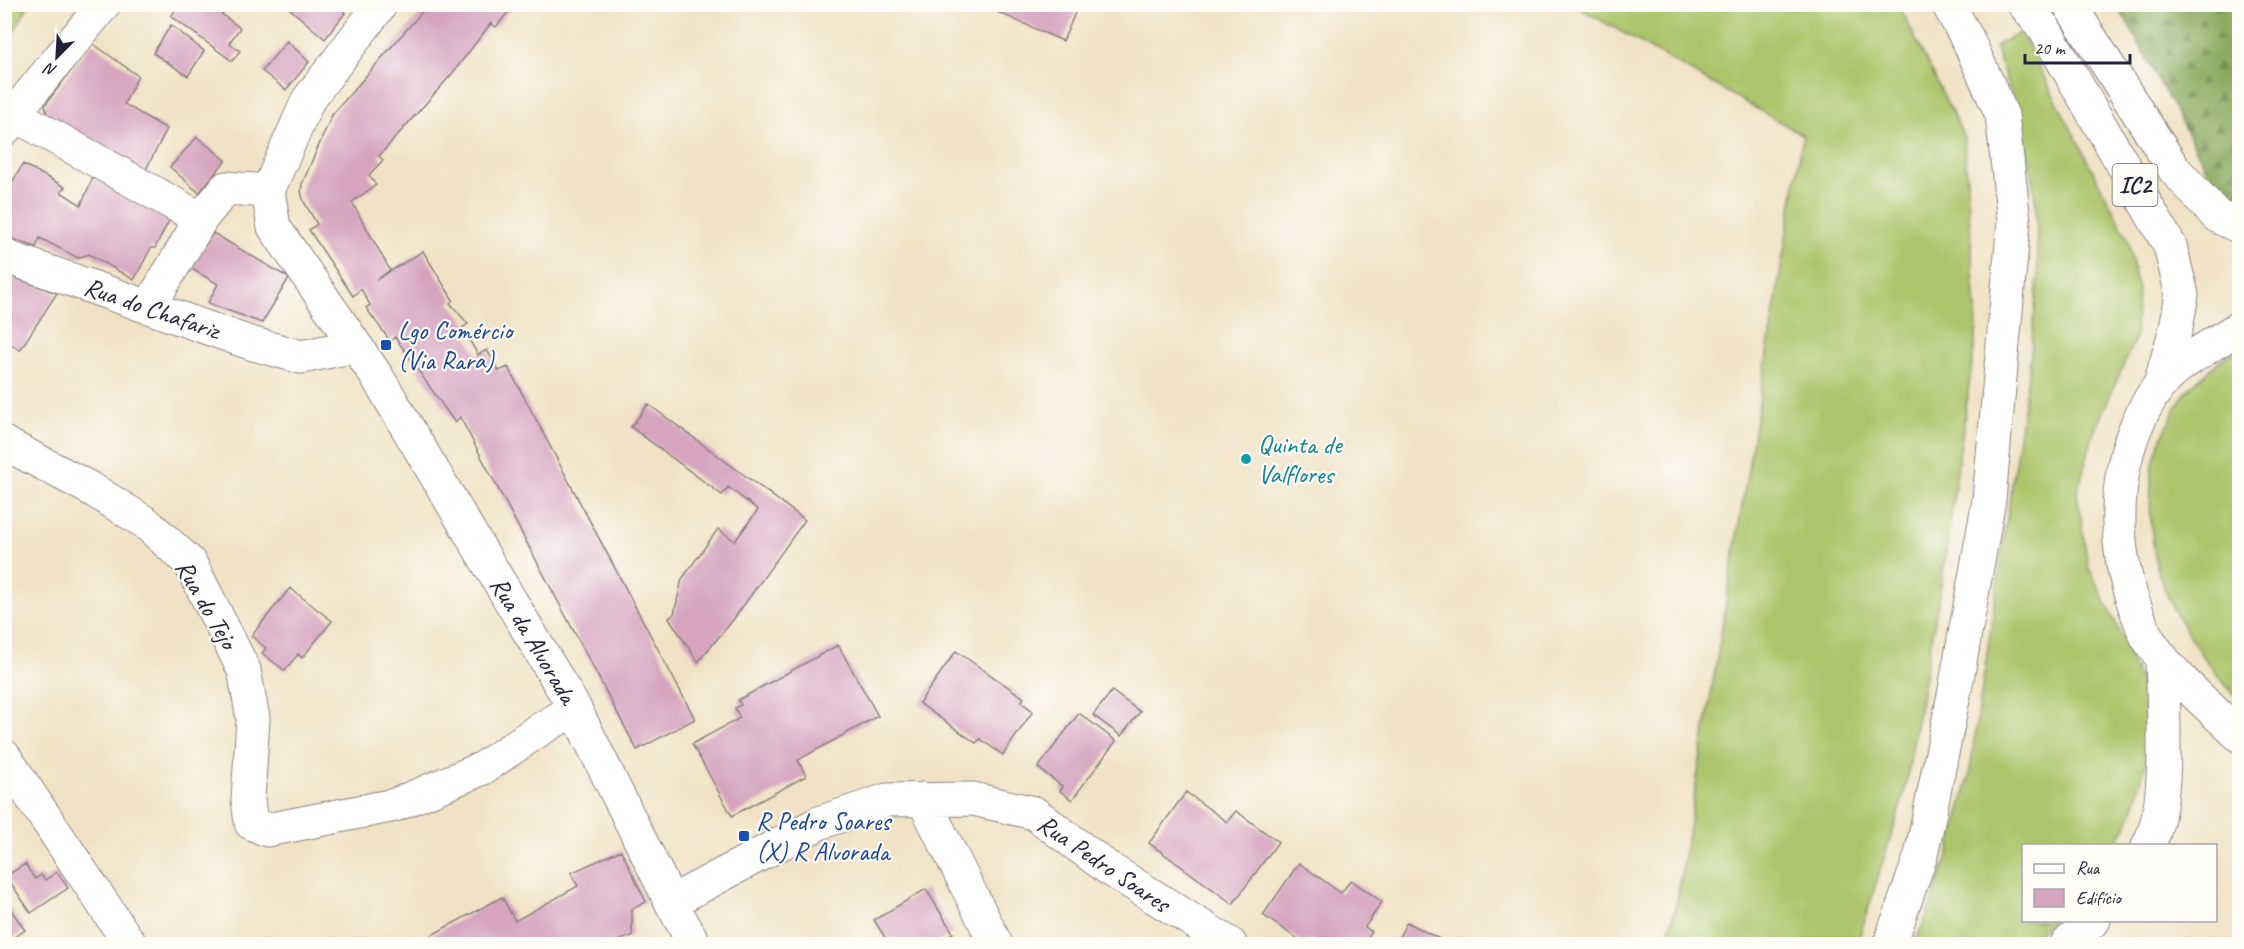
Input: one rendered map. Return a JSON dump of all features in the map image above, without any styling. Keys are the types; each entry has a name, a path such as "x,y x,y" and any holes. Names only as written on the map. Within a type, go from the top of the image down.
{"main road":[{"path":"104,4 10,123 201,219"},
{"path":"149,307 201,219 226,188 268,191 308,100 381,4"},
{"path":"1890,945 1922,855 1989,500 2014,221 2002,115 1968,40 1948,4"},
{"name":"IC2","path":"2024,4 2044,28 2170,246 2182,295 2176,328 2160,385"},
{"name":"IC2","path":"2069,4 2174,169 2217,216 2240,227"},
{"name":"Rua da Alvorada","path":"268,191 274,227 376,375 575,709 671,902 685,941"},
{"name":"Rua do Chafariz","path":"4,256 250,343 301,357 355,346"},
{"path":"2240,327 2179,368 2160,385 2141,418 2126,458 2120,491 2119,538 2127,586 2146,635 2162,658 2240,736"},
{"name":"Rua do Tejo","path":"4,443 84,485 147,523 190,563 244,670 253,718 248,800 251,823 267,830 395,805 483,768 575,709"},
{"path":"2149,844 2155,834 2163,771 2162,658"},
{"path":"4,756 130,945"},
{"path":"923,798 996,945"},
{"name":"Rua Pedro Soares","path":"671,902 819,823 886,800 973,799 1034,813 1108,868 1230,945"},
{"path":"2067,945 2093,922"}],"green space":[{"path":"4,5 29,5 5,46"},
{"path":"1574,5 1899,5 1964,137 1977,327 1943,573 1904,795 1857,944 1665,944 1676,906 1803,135"},
{"path":"2115,5 2239,5 2239,205 2207,170 2126,20"},
{"path":"2021,32 2128,239 2138,290 2135,339 2094,432 2077,493 2088,566 2122,636 2143,690 2148,754 2133,812 2117,844 2022,844 2022,922 2052,922 2023,944 1914,944 1948,856 1969,776 2030,361 2038,277 2036,204 2024,132 1995,46"},
{"path":"2239,347 2239,700 2215,673 2182,625 2165,591 2153,547 2150,499 2155,456 2179,402 2207,372"}],"building":[{"path":"180,4 208,4 240,28 229,43 240,51 232,61 171,16"},
{"path":"294,4 347,4 343,10 345,13 325,39 290,9"},
{"path":"979,4 1079,4 1063,41"},
{"path":"428,5 514,5 496,27 491,23 451,75 379,156 383,160 369,175 376,185 352,202 390,270 376,280 423,251 453,300 450,303 468,324 462,328 478,355 487,350 499,371 508,367 695,719 637,750 460,417 455,423 395,337 390,341 366,308 370,305 361,289 353,296 309,230 317,224 304,202 301,192 302,184 332,115"},
{"path":"171,25 204,51 188,76 153,53"},
{"path":"287,41 309,62 286,90 262,71"},
{"path":"92,43 138,76 124,104 167,129 144,173 48,121 45,105"},
{"path":"197,137 226,160 199,193 170,167"},
{"path":"23,164 65,187 61,192 81,205 97,168 174,211 155,248 151,248 134,280 89,254 78,258 40,238 36,247 4,236 4,197"},
{"path":"213,233 289,278 262,323 208,303 218,284 190,268"},
{"path":"4,274 57,293 20,350 4,340"},
{"path":"648,404 805,520 733,620 698,662 669,618 674,614 682,579 718,529 735,541 758,510 728,487 722,495 631,427"},
{"path":"290,588 332,621 302,658 298,654 285,671 262,653 266,648 251,636"},
{"path":"838,645 878,716 798,760 806,776 732,816 692,744 740,718 735,708 741,705 738,700"},
{"path":"956,651 1024,698 1021,702 1033,711 1003,755 980,739 976,743 919,703"},
{"path":"1112,691 1140,712 1121,736 1093,715"},
{"path":"1079,713 1116,741 1072,800 1060,791 1063,787 1038,768"},
{"path":"1186,792 1227,822 1236,811 1278,842 1233,904 1149,843"},
{"path":"621,850 646,902 632,909 632,936 610,944 415,944 502,897 515,921 578,886 571,873"},
{"path":"1299,863 1341,893 1351,880 1382,902 1365,927 1372,932 1363,944 1319,944 1310,939 1305,944 1263,915"},
{"path":"25,864 35,879 41,875 45,880 57,872 68,888 31,913 6,876"},
{"path":"926,889 953,933 935,944 889,944 874,920"},
{"path":"4,900 25,930 4,944"},
{"path":"1407,922 1449,944 1395,944"}],"place":[{"name":"Lgo Comércio (Via Rara)","path":"386,345"},
{"name":"Quinta de Valflores","path":"1246,459"},
{"name":"R Pedro Soares (X) R Alvorada","path":"744,836"}]}
